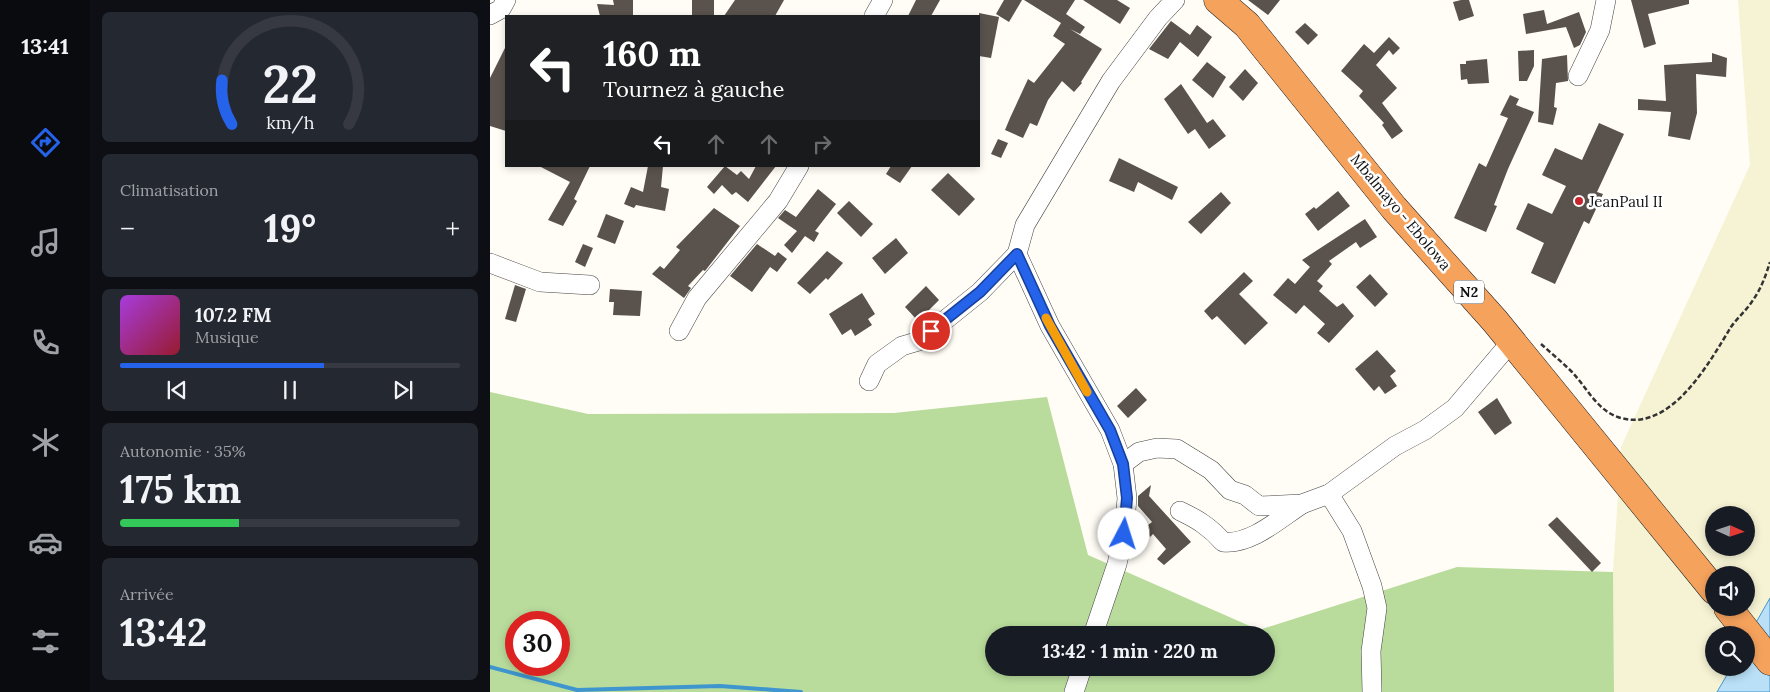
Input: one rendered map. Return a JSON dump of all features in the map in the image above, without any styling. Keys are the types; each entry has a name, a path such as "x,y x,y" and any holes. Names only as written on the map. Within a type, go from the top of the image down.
{"highway":[{"name":"Mbalmayo - Ebolowa","path":"1218,0 1247,24 1394,208 1524,341 1705,578"},
{"path":"1735,616 1770,661"}],"street":[{"path":"490,15 501,9 506,0"},
{"path":"875,15 883,0"},
{"path":"869,381 877,364 902,346 919,341 980,292 1017,254 1025,225 1110,81 1158,18 1175,0"},
{"path":"1578,76 1600,30 1606,0"},
{"path":"679,331 697,298 778,201 798,167"},
{"path":"1017,254 1050,326 1110,430 1123,464 1127,498 1124,534 1117,564 1096,626"},
{"path":"490,262 540,282 590,285"},
{"path":"1180,511 1213,530 1222,542 1235,544 1249,538 1302,504 1329,494 1395,446 1426,430 1455,408 1524,341"},
{"path":"1123,464 1139,452 1157,448 1177,449 1211,470 1230,490 1245,495 1259,506 1302,504"},
{"path":"1329,494 1352,531 1372,586 1377,608 1370,651 1372,691"},
{"path":"1074,692 1079,676"}],"path":[{"path":"1524,341 1572,372 1600,407 1621,418 1640,419 1658,414 1687,392 1707,366 1733,325 1753,300 1770,262"}],"shaded area":[{"path":"1738,0 1770,0 1770,598 1754,626 1705,626 1705,676 1726,676 1717,692 1614,692 1613,572 1621,447 1750,165"}],"green space":[{"path":"490,392 588,414 894,413 1047,397 1088,555 1250,626 985,626 985,676 1275,676 1275,626 1272,626 1457,567 1613,572 1614,692 490,692"}],"water":[{"path":"1770,598 1770,692 1717,692 1726,676 1755,676 1754,626"}],"building":[{"path":"613,0 633,0 633,15 600,15 597,4 614,5"},
{"path":"692,0 714,0 714,15 692,15"},
{"path":"735,0 784,0 776,15 725,15"},
{"path":"916,0 940,0 932,15 908,15"},
{"path":"1004,0 1022,0 1009,22 996,14"},
{"path":"1024,0 1075,0 1066,14 1085,27 1080,34 1070,29 1102,49 1082,83 1074,92 1062,81 1048,100 1037,126 1030,123 1023,138 1005,130 1010,118 1028,79 1034,83 1065,44 1053,36 1061,23"},
{"path":"1083,0 1117,0 1130,8 1120,24"},
{"path":"1248,0 1280,0 1268,15"},
{"path":"1469,0 1474,16 1459,21 1453,2"},
{"path":"1631,0 1689,0 1689,4 1648,14 1656,44 1644,48"},
{"path":"1544,10 1547,24 1579,12 1586,32 1580,45 1574,48 1566,27 1526,34 1523,14"},
{"path":"979,13 999,17 991,58 980,56"},
{"path":"1171,21 1190,35 1197,25 1212,37 1198,57 1180,42 1168,59 1149,49"},
{"path":"1305,23 1318,35 1308,45 1295,32"},
{"path":"1389,37 1400,48 1393,55 1389,50 1376,65 1397,88 1382,103 1403,131 1392,139 1382,125 1384,123 1359,96 1363,91 1341,71 1364,44 1374,53"},
{"path":"505,48 505,131 490,126 490,78"},
{"path":"1534,50 1534,66 1527,81 1519,81 1518,51"},
{"path":"1712,53 1727,58 1726,77 1696,74 1697,113 1690,140 1668,136 1671,112 1638,110 1638,99 1666,101 1664,65 1712,62"},
{"path":"1567,55 1568,81 1556,83 1554,107 1557,108 1553,125 1538,122 1542,59"},
{"path":"1487,59 1489,83 1468,84 1467,79 1461,80 1460,64 1466,64 1466,61"},
{"path":"1207,62 1226,77 1213,98 1192,80"},
{"path":"1245,69 1258,83 1243,101 1229,87"},
{"path":"1181,84 1207,123 1213,119 1226,136 1209,149 1195,129 1188,134 1164,99"},
{"path":"1510,95 1519,99 1516,105 1534,112 1508,169 1494,205 1497,206 1486,232 1454,218 1479,163 1486,167 1508,118 1500,115"},
{"name":"JeanPaul II","path":"1599,123 1624,134 1597,192 1603,194 1589,224 1584,221 1555,284 1531,273 1544,243 1516,229 1528,203 1552,214 1566,186 1542,175 1555,148 1582,160"},
{"path":"998,139 1008,143 1001,158 991,154"},
{"path":"1119,158 1178,187 1172,200 1138,182 1134,192 1109,181"},
{"path":"541,167 590,167 574,199 577,201 563,226 548,220 570,182"},
{"path":"648,167 663,167 661,187 669,189 665,211 636,205 634,208 624,204 631,187 643,192"},
{"path":"724,167 737,175 741,171 749,179 755,167 775,167 748,202 736,192 732,195 722,185 714,194 707,187"},
{"path":"890,167 911,167 900,183 886,174"},
{"path":"948,173 975,199 959,216 931,190"},
{"path":"818,189 836,204 815,231 819,233 814,242 805,236 792,253 784,245 797,231 778,218 785,210 796,217"},
{"path":"1338,191 1350,206 1318,231 1305,214 1314,207 1316,209"},
{"path":"1221,192 1231,203 1201,234 1188,222"},
{"path":"849,201 873,224 861,237 837,213"},
{"path":"714,208 740,226 705,271 703,270 688,286 691,288 684,298 652,274 660,266 664,269 680,250 676,247"},
{"path":"606,214 624,221 615,244 597,237"},
{"path":"1365,219 1377,237 1360,248 1356,242 1329,261 1332,264 1317,281 1323,286 1319,291 1337,307 1343,303 1354,316 1329,343 1317,333 1325,324 1304,305 1296,314 1273,295 1288,278 1295,284 1310,267 1302,260"},
{"path":"896,238 908,253 885,274 872,258"},
{"path":"583,244 593,248 585,267 575,262"},
{"path":"757,244 775,256 778,252 787,259 777,272 770,267 752,292 730,276"},
{"path":"827,251 843,263 828,280 826,278 810,294 797,283"},
{"path":"1244,272 1253,281 1239,294 1268,323 1245,345 1217,316 1212,320 1204,311"},
{"path":"1370,274 1388,294 1375,307 1356,287"},
{"path":"515,285 526,289 516,322 505,319"},
{"path":"926,286 939,300 926,313 930,317 920,326 916,323 918,321 905,307"},
{"path":"610,289 642,291 640,316 613,315 614,302 609,302"},
{"path":"862,293 875,314 868,319 872,325 855,336 851,329 842,335 829,314"},
{"path":"1377,350 1396,371 1390,376 1397,386 1385,394 1379,386 1374,391 1355,369"},
{"path":"1136,388 1147,400 1128,418 1117,406"},
{"path":"1497,398 1512,423 1495,435 1478,412"},
{"path":"1151,485 1149,496 1191,542 1164,565 1157,559 1166,549 1153,534 1150,537 1143,529 1152,522 1138,506 1138,496"},
{"path":"1557,517 1601,563 1592,572 1548,525"}],"waterway":[{"path":"490,667 577,690 720,686 801,692"}],"slow traffic":[{"path":"1046,318 1087,392"}],"place":[{"name":"JeanPaul II","path":"1579,201"}],"route":[{"path":"931,331 980,292 1017,254 1050,326 1110,430 1123,464 1127,498 1124,534"}]}
